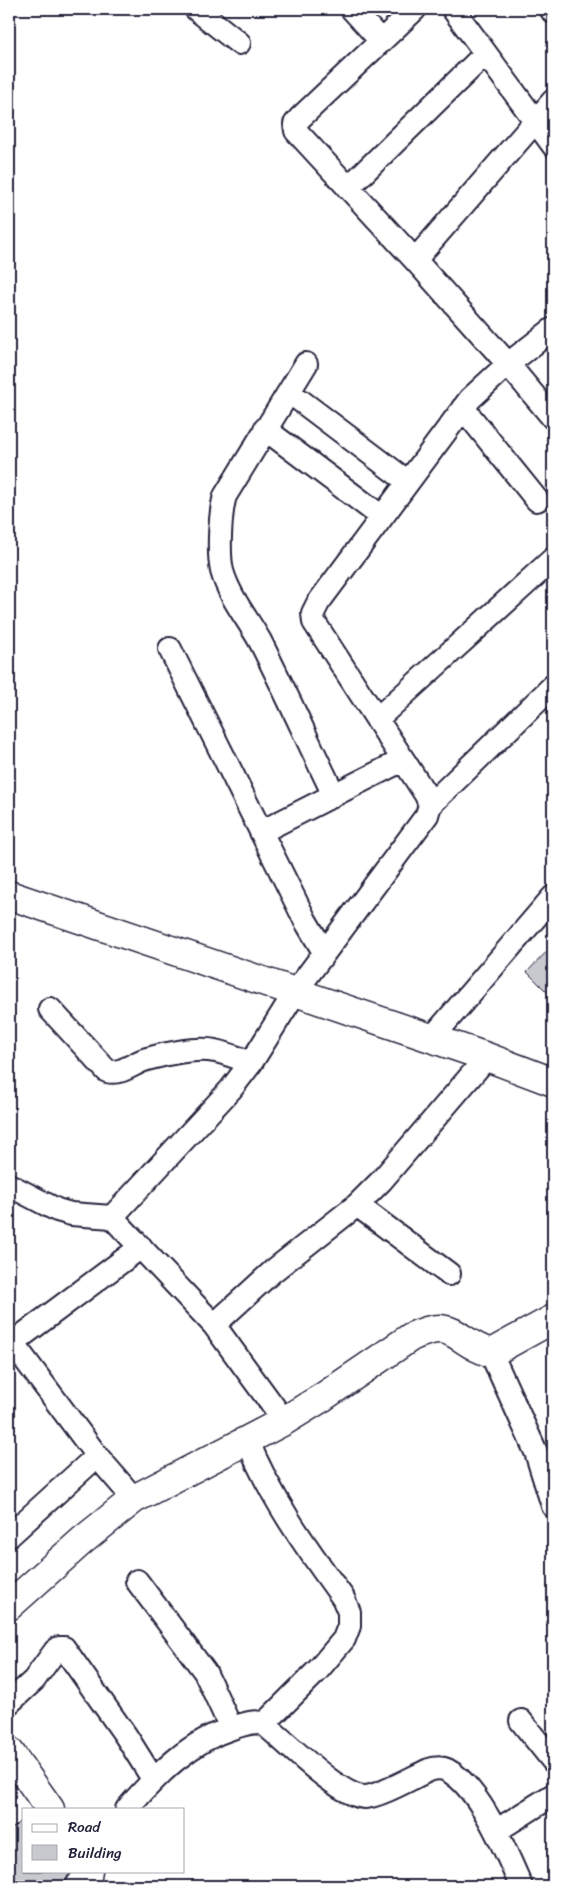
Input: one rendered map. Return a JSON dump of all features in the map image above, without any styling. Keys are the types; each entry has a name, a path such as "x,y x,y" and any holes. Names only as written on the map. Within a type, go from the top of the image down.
{"main road":[{"path":"9,895 296,991 487,1057 553,1082"},
{"path":"9,1606 82,1540 134,1499 284,1420 323,1397 411,1337 426,1330 442,1328 450,1330 480,1350 491,1353 553,1319"},
{"path":"9,1750 49,1808"}],"street":[{"path":"196,9 238,43"},
{"path":"352,9 381,41"},
{"path":"415,9 295,124 296,131 415,260 508,364 553,418"},
{"path":"453,9 553,145"},
{"path":"348,188 485,54"},
{"path":"415,260 553,101"},
{"path":"430,805 426,795 314,622 313,613 318,603 463,408 482,386 553,329"},
{"path":"306,364 225,496 222,507 222,569 232,594 259,640 334,795"},
{"path":"289,392 408,482"},
{"path":"463,408 537,500"},
{"path":"265,429 382,517"},
{"path":"377,719 553,560"},
{"path":"170,649 304,920 324,952"},
{"path":"112,1217 231,1089 252,1063 296,991 427,814 430,805 553,686"},
{"path":"261,832 403,760"},
{"path":"432,1038 553,897"},
{"path":"50,1009 107,1071 114,1073 146,1059 202,1050 214,1050 252,1063"},
{"path":"214,1325 273,1271 357,1205 381,1181 487,1057"},
{"path":"9,1185 56,1210 71,1214 112,1217 214,1325 284,1420"},
{"path":"357,1205 449,1274"},
{"path":"134,1499 97,1456 17,1346 19,1338 141,1247"},
{"path":"491,1353 536,1452 553,1506"},
{"path":"248,1438 266,1481 290,1523 343,1598 349,1612 349,1626 344,1639 318,1670 264,1724"},
{"path":"12,1527 97,1456"},
{"path":"137,1581 205,1672 231,1728"},
{"path":"9,1703 34,1680 55,1651 59,1648 64,1648 121,1728 153,1779"},
{"path":"128,1808 153,1779 193,1746 214,1734 257,1721 264,1724 338,1787 353,1795 366,1797 377,1794 429,1770 438,1768 447,1770 477,1800 496,1831 521,1886"},
{"path":"521,1721 553,1761"},
{"path":"496,1831 553,1795"}],"building":[{"path":"553,945 553,998 527,972"},
{"path":"22,1819 22,1872 71,1872 67,1877 65,1886 9,1886 9,1832"}]}
